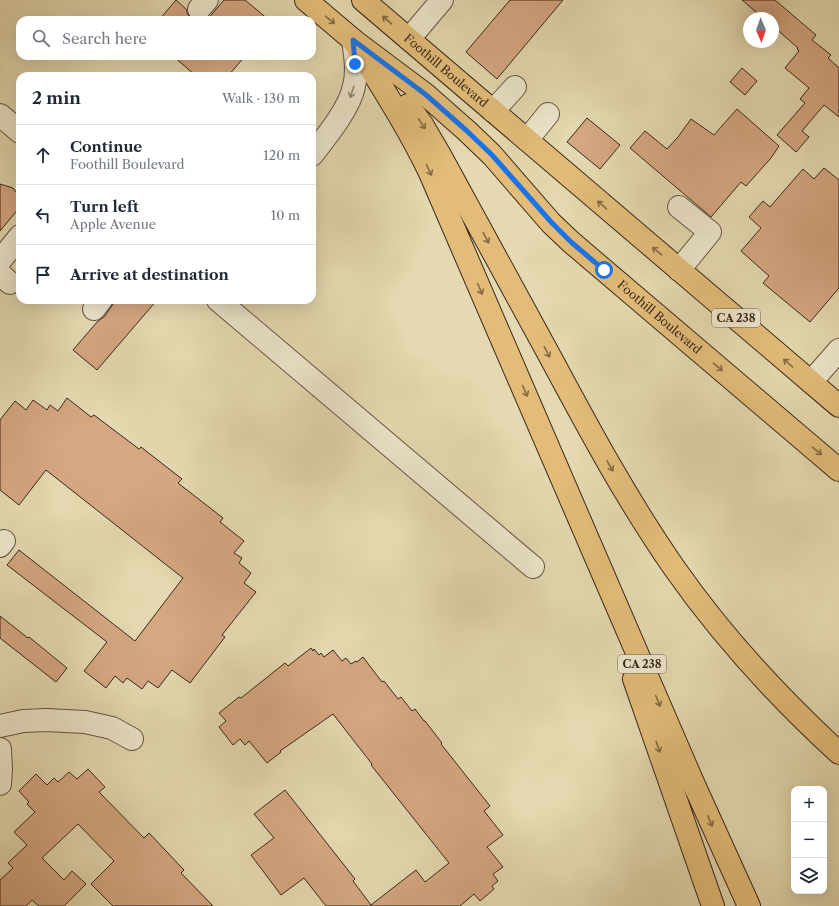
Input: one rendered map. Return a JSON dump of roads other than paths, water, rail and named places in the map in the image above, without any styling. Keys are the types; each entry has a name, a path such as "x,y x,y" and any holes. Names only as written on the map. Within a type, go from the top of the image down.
{"main road":[{"name":"Foothill Boulevard","path":"306,0 353,40 425,94 467,131 492,155 552,223 571,242 839,470"},
{"name":"Foothill Boulevard","path":"363,0 839,406"},
{"name":"CA 238","path":"353,40 401,117 422,155 691,778 749,906"},
{"path":"353,40 408,104 432,139 600,450 626,494 663,551 703,606 747,659 791,707 839,753"},
{"path":"538,421 593,564 713,906"}],"street":[{"path":"409,39 442,0"},
{"path":"316,150 342,114 351,98 356,76 353,40"},
{"path":"493,111 515,87"},
{"path":"526,140 548,114"},
{"path":"0,115 16,129"},
{"path":"679,207 710,232 679,270"},
{"path":"0,261 16,241"},
{"path":"224,304 533,567"},
{"path":"811,382 839,350"},
{"path":"0,726 23,721 46,720 85,722 112,728 132,739"},
{"path":"0,749 0,784"}]}
